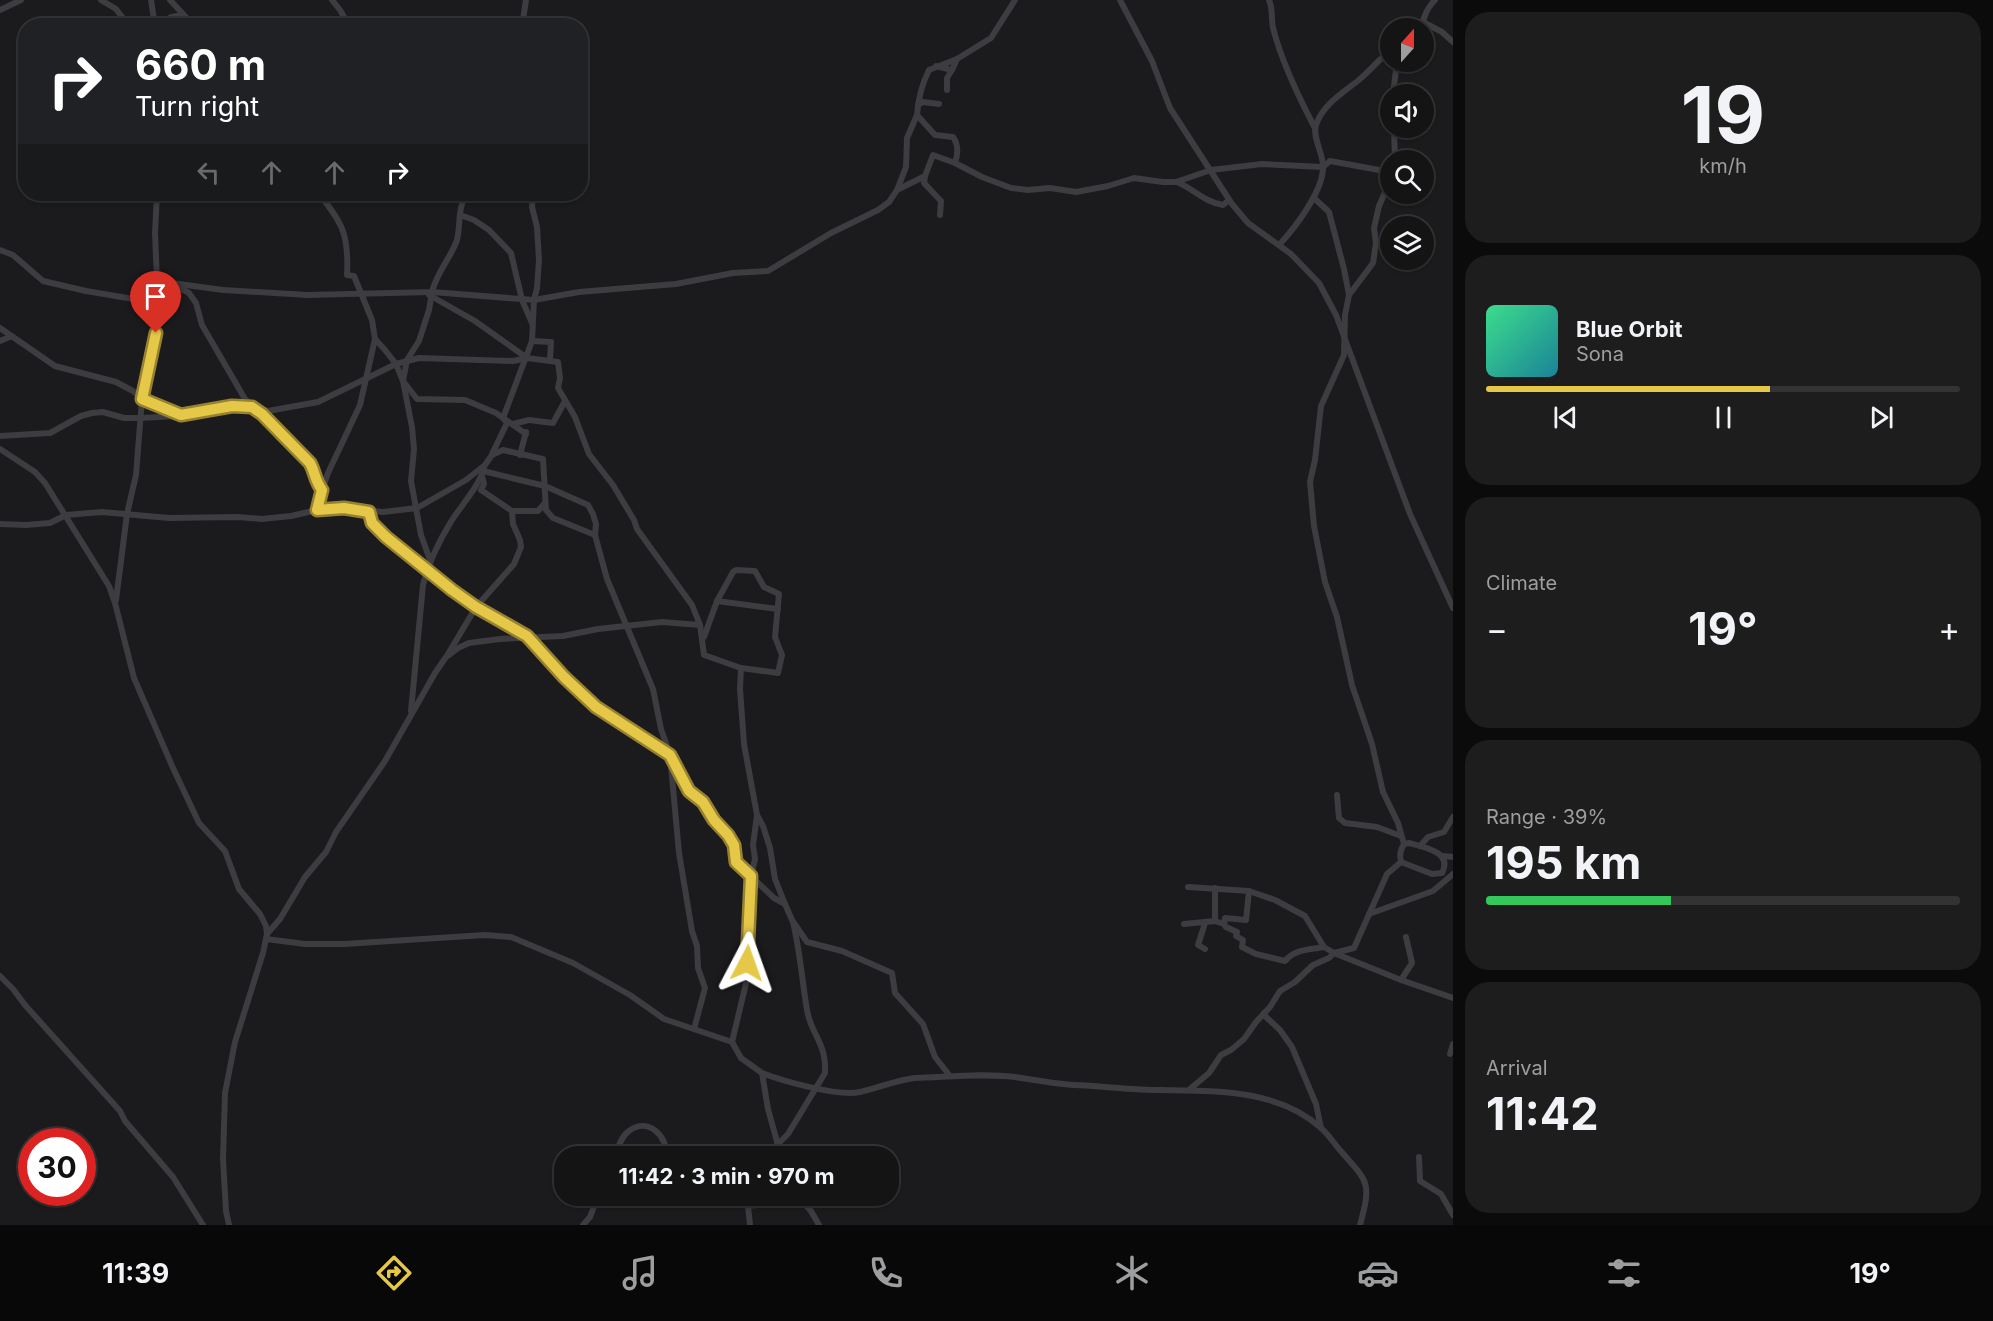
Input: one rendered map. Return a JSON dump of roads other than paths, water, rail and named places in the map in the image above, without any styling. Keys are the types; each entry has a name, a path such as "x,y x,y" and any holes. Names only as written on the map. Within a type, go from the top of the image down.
{"street":[{"path":"0,10 8,3 21,0"},
{"path":"101,0 116,9 123,18"},
{"path":"151,0 154,18"},
{"path":"171,0 186,18"},
{"path":"332,0 344,18"},
{"path":"523,18 526,0"},
{"path":"916,180 908,175 906,167 907,138 917,115 929,70 957,59 991,38 1015,0"},
{"path":"1120,0 1152,61 1170,108 1229,200 1248,223 1291,254 1319,283 1336,315 1410,514 1453,608"},
{"path":"1269,0 1272,7 1273,25 1291,81 1315,128 1323,167 1314,198 1290,234 1279,245"},
{"path":"1424,18 1425,11 1436,0"},
{"path":"169,18 183,15"},
{"path":"1434,28 1453,42"},
{"path":"947,90 947,78 957,59"},
{"path":"1315,128 1330,104 1380,60"},
{"path":"939,67 952,70"},
{"path":"939,67 947,78"},
{"path":"920,102 939,104"},
{"path":"917,115 935,135 953,137 958,154 955,163"},
{"path":"925,180 933,155 1011,188 1028,190 1084,191 1134,178 1176,182 1210,170 1262,164 1323,167 1330,161 1380,170"},
{"path":"157,281 233,291 308,295 402,291 534,300 579,292 676,284 733,273 768,271 831,233 878,210 889,202 897,190 906,167"},
{"path":"897,190 916,180 925,180"},
{"path":"925,180 940,198 940,215"},
{"path":"1176,182 1192,189 1203,199 1212,203 1223,205 1229,200"},
{"path":"1314,198 1329,212 1349,295 1344,355 1321,406 1310,482 1314,526 1325,582 1337,617 1352,685 1372,744 1383,792 1398,823 1404,844 1399,856 1401,862"},
{"path":"115,603 127,514 135,485 142,399 156,333 157,201"},
{"path":"317,510 322,490 336,455 360,405 375,339 372,320 354,276 347,275 346,238 324,201"},
{"path":"464,201 453,251 446,259 429,294 429,310 419,341 407,360 403,381 417,399 465,400 496,413 526,434"},
{"path":"0,524 50,523 66,515 102,512 169,518 262,519 344,508 369,512 417,508 483,470 496,449 508,422 532,341 539,260 532,201"},
{"path":"1349,295 1373,263 1376,243 1374,228 1380,204"},
{"path":"460,215 489,230 511,253 522,300 532,324"},
{"path":"0,250 13,255 43,281 157,303"},
{"path":"169,282 189,293 196,303 202,325 239,391 252,407 262,414 310,463 315,472 316,483 322,490"},
{"path":"429,294 474,321 527,358"},
{"path":"0,328 55,366 116,382 142,399 181,415"},
{"path":"0,341 12,336"},
{"path":"375,339 396,364 403,381 414,449 411,481 421,535 430,560"},
{"path":"532,341 551,342 550,360"},
{"path":"0,436 50,434 81,416 92,413 103,412 124,418 164,418 232,406 268,411 318,402 407,360 431,358 513,361 527,358 558,362 560,378 558,388 575,417 589,453 613,485 634,519 637,529 692,605 704,639 704,655 741,668 778,673 782,655 775,637 778,594 764,587 756,572 734,570 717,601 704,639"},
{"path":"508,422 529,420 554,422 565,401"},
{"path":"520,455 526,434 526,422"},
{"path":"0,449 35,471 66,515 109,586 134,678 173,768 199,823 225,850 239,889 260,914 266,926 266,937 235,1042 225,1093 223,1159 229,1225"},
{"path":"409,717 423,585 427,568 492,455 503,450 543,459 546,510 553,518 595,535"},
{"path":"483,470 545,486 588,505 596,524 595,535 607,579 653,689 661,729 670,755 689,791 703,802 714,820 728,835 734,845 736,862 774,898 785,904"},
{"path":"483,470 484,484 481,490 512,511 538,511 545,503"},
{"path":"266,937 280,919 305,877 326,852 336,832 385,761 476,607 514,564 520,540 513,524 512,511"},
{"path":"369,512 372,523 386,537 452,590 476,607 527,636 564,677 596,707 670,755"},
{"path":"717,601 778,609"},
{"path":"446,657 469,643 527,636 563,636 598,629 662,622 700,625"},
{"path":"732,1042 748,975 754,972 747,963 751,876 755,859 753,845 757,815 744,744 740,689 741,668"},
{"path":"670,755 679,853 692,931 697,946 698,968 705,988 694,1029"},
{"path":"1337,795 1339,818 1345,823 1377,827 1401,836"},
{"path":"757,815 770,848 775,879 792,920 800,950 807,1012 813,1030 822,1045 825,1061 825,1072 788,1134 777,1144 762,1073"},
{"path":"1420,846 1428,837 1444,832 1453,817"},
{"path":"1404,844 1409,843 1453,857"},
{"path":"1401,862 1432,874 1442,873 1447,861 1444,856"},
{"path":"1190,1089 1209,1073 1221,1055 1244,1039 1280,991 1295,982 1314,964 1329,958 1334,953 1354,948 1387,874 1401,862"},
{"path":"1369,914 1433,891 1453,874"},
{"path":"1188,887 1249,891 1275,900 1305,916 1324,947 1334,953 1453,998"},
{"path":"1215,888 1215,921"},
{"path":"1224,924 1226,918 1246,920 1249,891"},
{"path":"792,920 807,942 843,951 892,974 895,993 923,1024 935,1057 950,1076"},
{"path":"1184,924 1215,921 1224,924 1237,932 1236,936 1243,940 1242,947 1265,957 1285,961 1299,950 1324,947"},
{"path":"1205,923 1197,945 1205,948"},
{"path":"266,937 305,944 344,944 485,935 511,937 573,963 630,995 664,1019 732,1042 741,1058 762,1073 815,1088 858,1093 901,1080 950,1076 1015,1077 1051,1083 1161,1090 1190,1089 1267,1099 1287,1106 1321,1128 1363,1176 1367,1188 1360,1225"},
{"path":"1401,980 1412,963 1406,937"},
{"path":"0,976 120,1111 125,1121 172,1177 203,1225"},
{"path":"1264,1013 1292,1047 1316,1104 1321,1128"},
{"path":"1449,1053 1453,1044"},
{"path":"621,1146 629,1131 642,1128 658,1131 666,1146"},
{"path":"1419,1157 1420,1181 1441,1194 1453,1215"},
{"path":"583,1225 590,1217 594,1206"},
{"path":"748,1206 750,1225"},
{"path":"807,1206 819,1225"}]}
